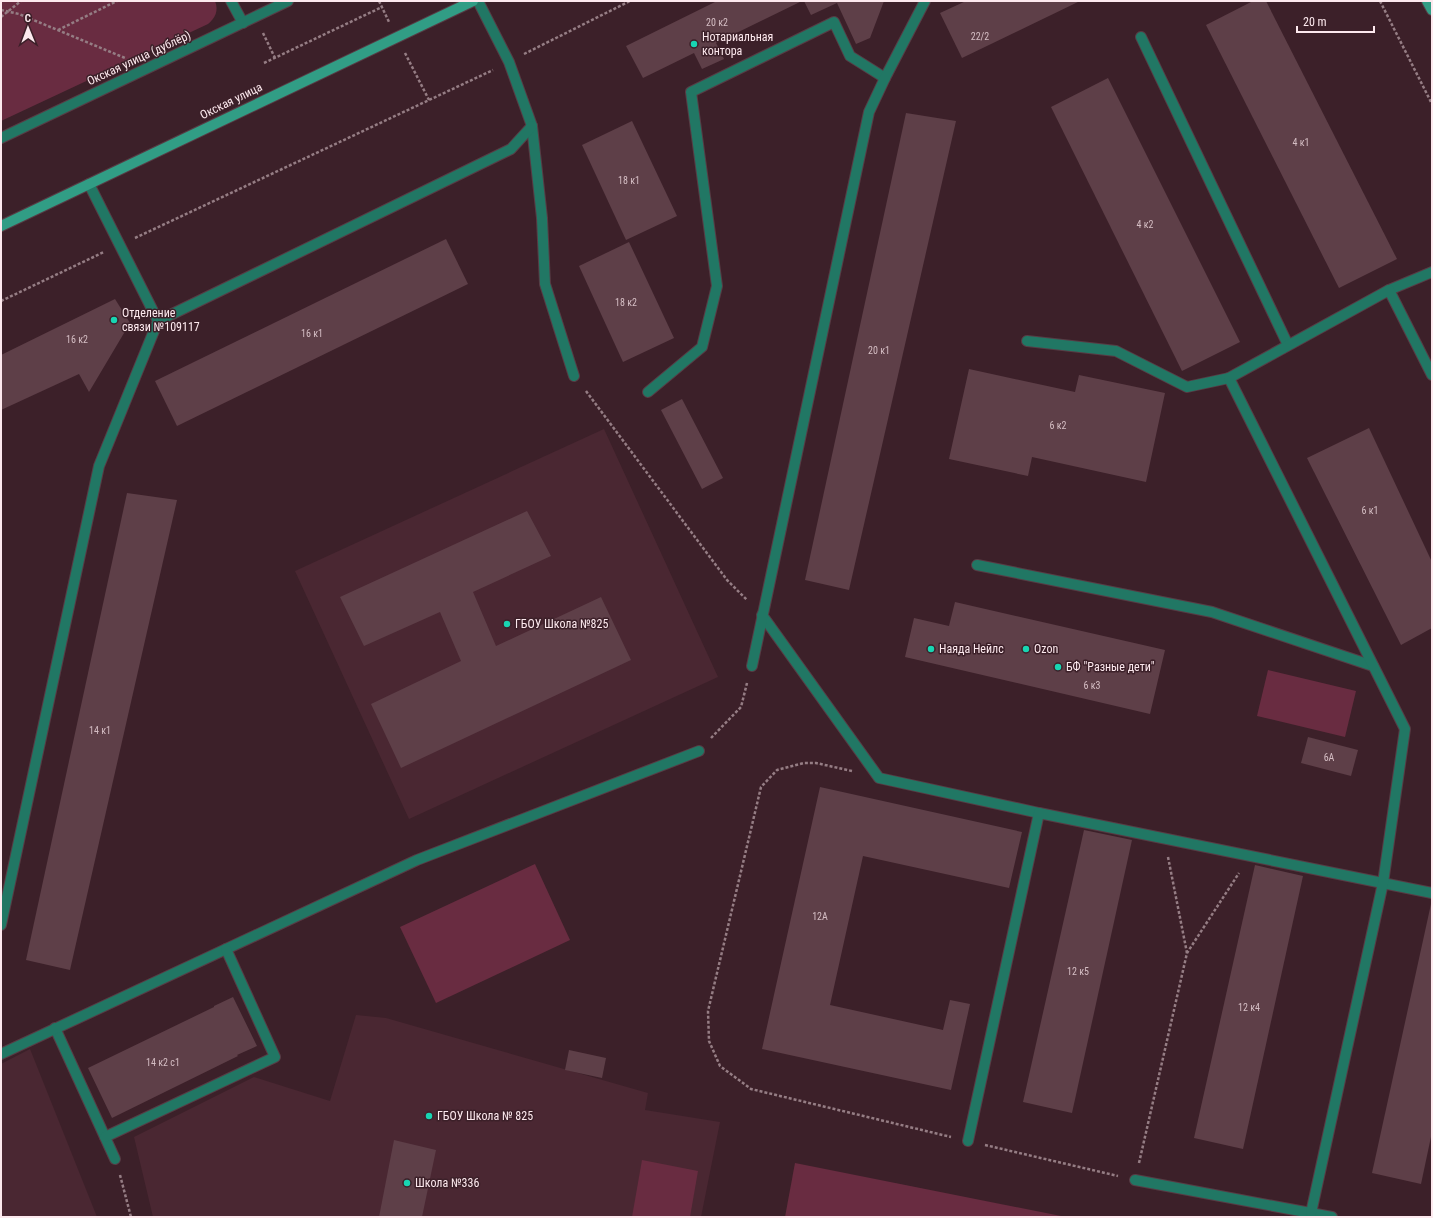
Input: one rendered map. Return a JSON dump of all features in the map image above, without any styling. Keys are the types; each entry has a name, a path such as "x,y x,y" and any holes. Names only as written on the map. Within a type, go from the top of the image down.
{"main road":[{"name":"Окская улица","path":"1,226 474,1"},
{"path":"1428,1 1432,10"}],"street":[{"path":"231,1 243,23"},
{"name":"Окская улица (дублёр)","path":"1,138 288,1"},
{"path":"478,1 509,62 532,126 542,218 545,284 574,376"},
{"path":"752,666 869,112 885,78 926,1"},
{"path":"648,392 702,347 717,286 691,92 834,22 850,56 885,78"},
{"path":"1141,37 1288,345"},
{"path":"1,925 99,466 158,320 511,149 532,126"},
{"path":"89,184 158,320"},
{"path":"1027,341 1116,351 1187,387 1229,378 1389,290 1432,272"},
{"path":"1389,290 1432,375"},
{"path":"1229,378 1405,729 1384,883 1311,1213"},
{"path":"977,565 1212,612 1373,666"},
{"path":"762,615 879,778 1039,813 1432,893"},
{"path":"1,1054 417,860 698,751"},
{"path":"968,1141 1039,813"},
{"path":"105,1136 275,1057 226,949"},
{"path":"55,1028 116,1159"},
{"path":"1135,1180 1332,1217"}],"path":[{"path":"1,17 22,1"},
{"path":"58,30 117,1"},
{"path":"1,301 509,62 630,1"},
{"path":"1380,1 1432,104"},
{"path":"264,63 382,7"},
{"path":"1,10 20,14 148,67"},
{"path":"574,376 727,580 762,615"},
{"path":"698,751 741,707 752,666"},
{"path":"879,778 816,762 804,763 777,770 761,787 708,1011 709,1041 720,1066 751,1089 1135,1180 1187,953 1250,856"},
{"path":"1165,839 1187,953"},
{"path":"116,1159 131,1217"}],"shaded area":[{"path":"1,1 215,1 217,8 213,19 208,24 1,121"},
{"name":"ГБОУ Школа №825","path":"604,429 718,677 409,819 295,571"},
{"path":"1268,670 1356,691 1345,737 1257,716"},
{"path":"535,864 570,940 436,1003 400,927"},
{"name":"ГБОУ Школа № 825","path":"356,1015 386,1018 648,1093 645,1110 720,1122 701,1217 153,1217 134,1137 254,1077 330,1101"},
{"path":"30,1049 97,1217 1,1217 1,1064"},
{"path":"642,1160 698,1171 690,1217 632,1217"},
{"path":"795,1163 1061,1216 1061,1217 785,1217"}],"building":[{"path":"717,1 802,1 716,43 724,59 702,69 694,53 643,78 626,46"},
{"path":"804,1 884,1 870,38 856,44 837,3 811,15"},
{"path":"966,1 1080,1 962,58 940,13"},
{"path":"1253,1 1266,1 1397,259 1339,288 1206,25"},
{"path":"1108,78 1240,342 1182,371 1051,107"},
{"path":"906,113 956,121 849,590 805,580"},
{"path":"632,121 677,216 626,240 582,145"},
{"path":"446,239 468,284 177,426 155,381"},
{"path":"629,242 674,338 623,362 579,266"},
{"path":"115,299 130,323 89,392 79,374 1,410 1,355"},
{"path":"969,369 1075,392 1079,375 1165,393 1146,482 1032,457 1028,476 949,459"},
{"path":"682,399 723,478 702,489 661,410"},
{"path":"1369,428 1432,562 1432,628 1401,645 1307,458"},
{"path":"127,493 177,500 70,970 26,960"},
{"path":"527,511 551,556 473,592 496,646 601,597 631,660 401,768 371,704 461,661 440,612 364,646 340,597"},
{"path":"955,602 1165,650 1150,714 905,657 914,618 949,626"},
{"path":"1308,737 1358,750 1351,776 1301,763"},
{"path":"820,787 1022,832 1009,888 863,856 830,1005 943,1030 950,1000 970,1004 951,1090 762,1049"},
{"path":"1084,830 1132,840 1072,1113 1023,1102"},
{"path":"1255,865 1303,876 1243,1149 1194,1138"},
{"path":"1431,904 1432,1132 1421,1184 1372,1173"},
{"path":"233,997 257,1046 112,1118 88,1068"},
{"path":"569,1050 606,1058 602,1078 565,1070"},
{"name":"Школа №336","path":"394,1140 436,1150 422,1217 379,1217"}],"place":[{"name":"Нотариальная контора","path":"694,44"},
{"name":"Отделение связи №109117","path":"114,320"},
{"name":"ГБОУ Школа №825","path":"507,624"},
{"name":"Наяда Нейлс","path":"931,649"},
{"name":"Ozon","path":"1026,649"},
{"name":"БФ \"Разные дети\"","path":"1058,667"},
{"name":"ГБОУ Школа № 825","path":"429,1116"},
{"name":"Школа №336","path":"407,1183"}]}
